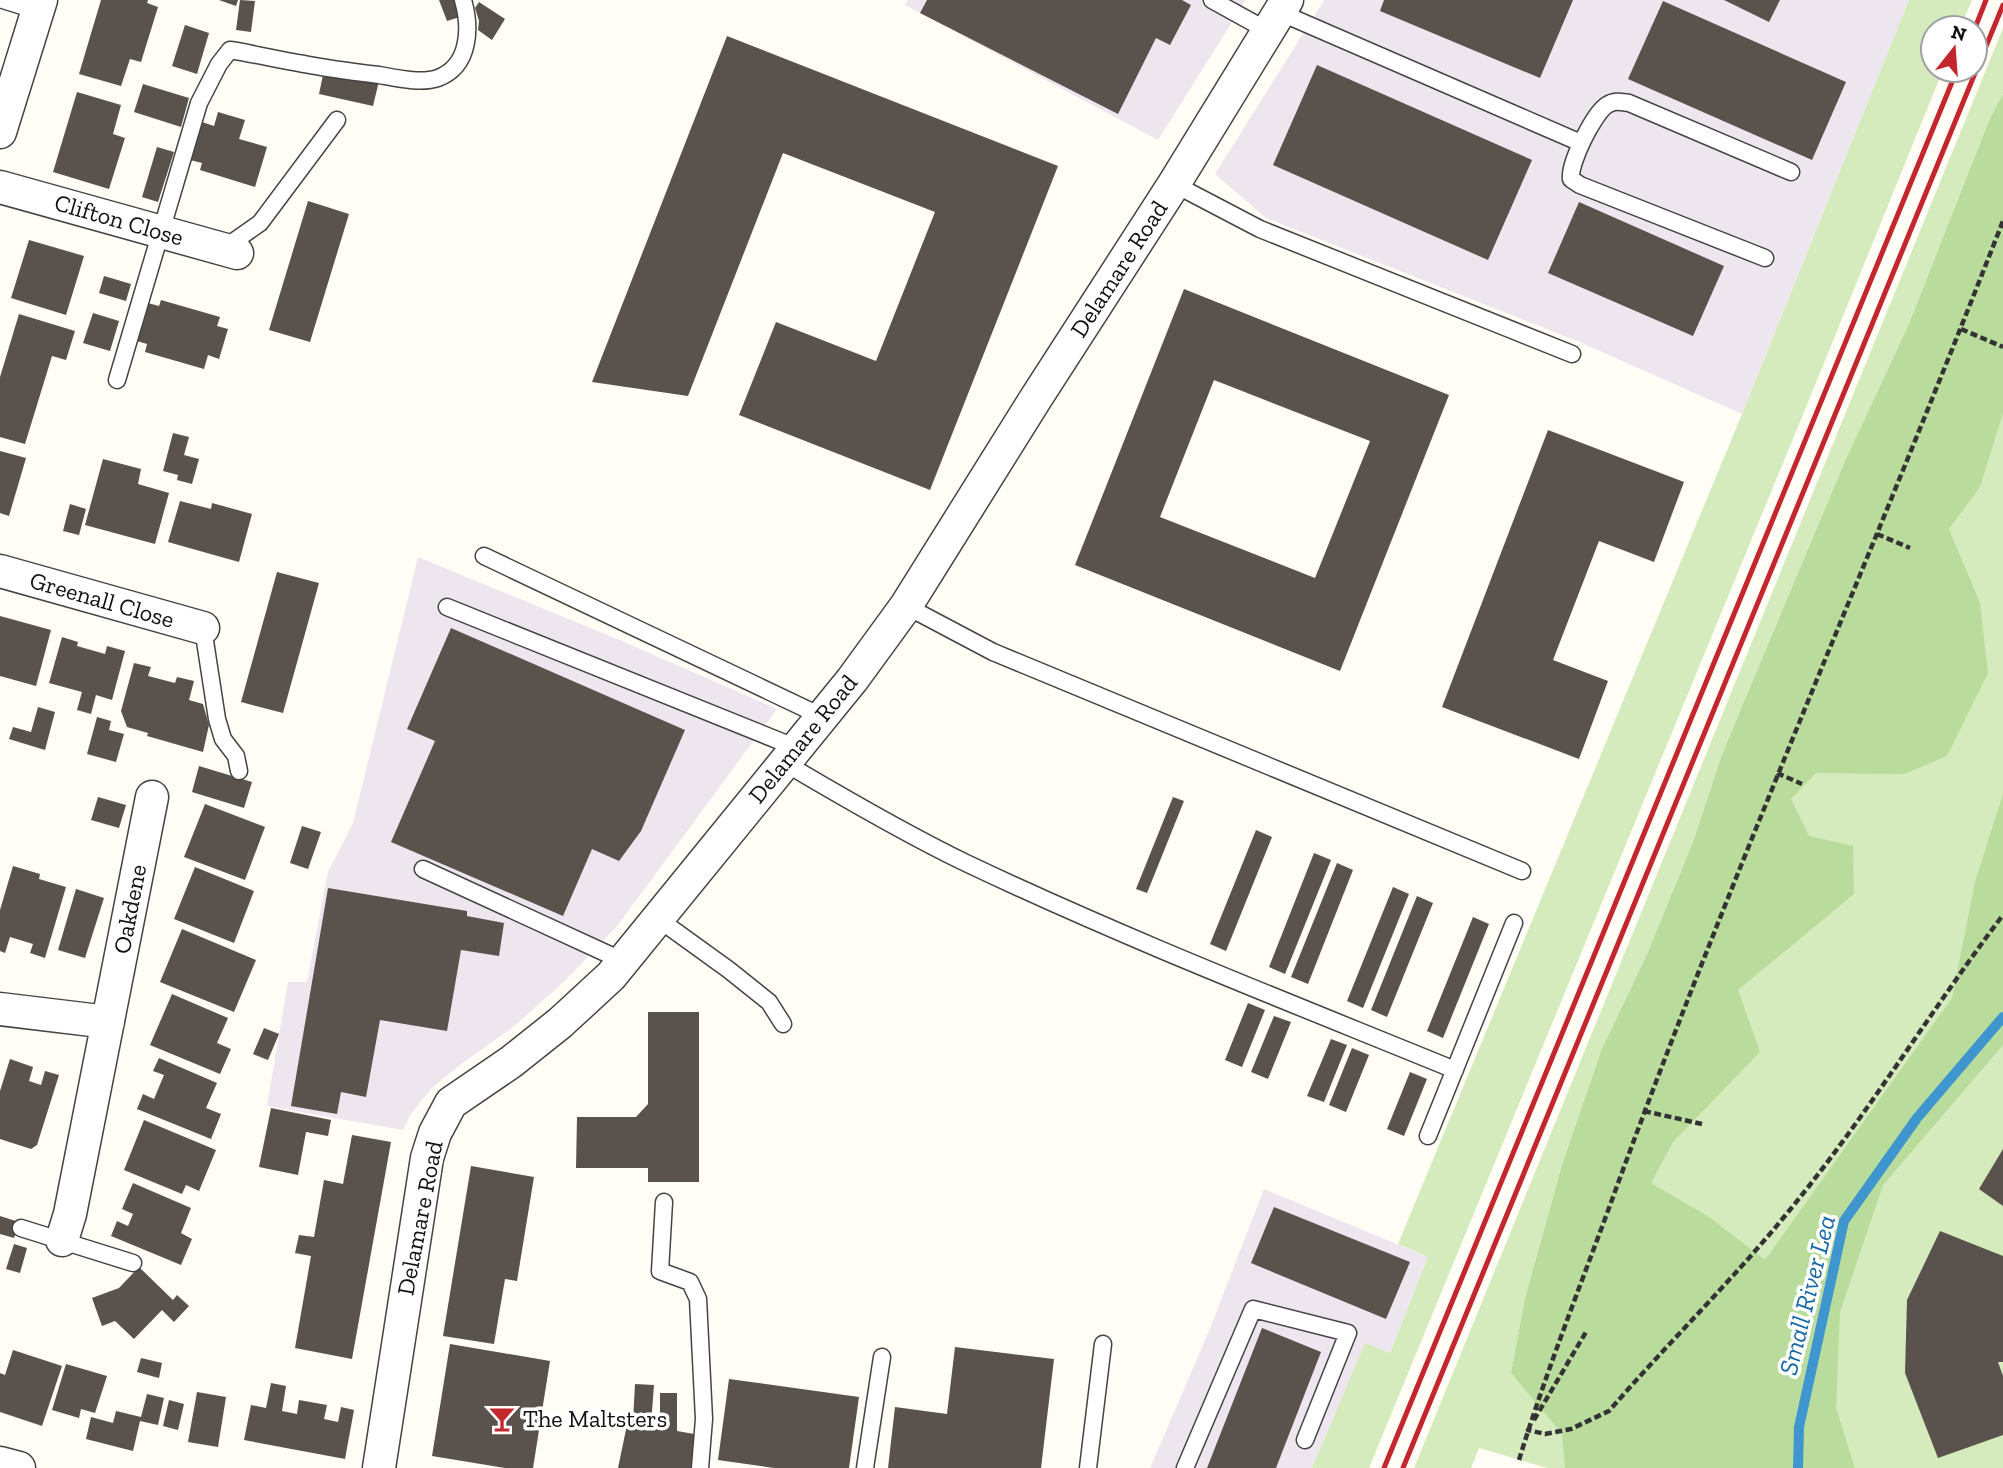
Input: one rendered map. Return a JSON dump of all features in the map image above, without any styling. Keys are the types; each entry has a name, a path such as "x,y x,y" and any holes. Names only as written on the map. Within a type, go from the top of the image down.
{"street":[{"path":"0,132 40,6"},
{"name":"Delamare Road","path":"379,1468 427,1158 438,1126 451,1103 511,1062 560,1023 611,976 823,717 906,606 1174,184 1278,14"},
{"name":"Clifton Close","path":"0,187 230,251"},
{"name":"Greenall Close","path":"0,571 204,628"},
{"name":"Oakdene","path":"62,1240 71,1214 152,797"},
{"path":"0,1009 108,1022"},
{"path":"0,1463 19,1468"}],"lane":[{"path":"2,0 40,6"},
{"path":"117,380 199,103 219,64 230,50 382,76 436,79 455,68 465,49 469,33 463,0"},
{"path":"1212,0 1278,14 1581,143"},
{"path":"1765,258 1580,185 1571,179 1570,173 1581,143 1604,106 1618,101 1629,103 1791,172"},
{"path":"230,251 260,223 337,120"},
{"path":"1174,184 1260,229 1572,354"},
{"path":"484,556 823,717"},
{"path":"906,606 993,652 1522,871"},
{"path":"447,607 791,756 848,801 1017,887 1455,1070"},
{"path":"204,628 217,719 223,739 236,756 239,771"},
{"path":"423,869 623,961"},
{"path":"657,918 769,1002 783,1024"},
{"path":"1428,1136 1514,923"},
{"path":"664,1202 660,1271 690,1282 698,1299 704,1419 700,1468"},
{"path":"21,1228 133,1262"},
{"path":"1185,1468 1253,1309 1348,1333 1305,1440"},
{"path":"1088,1468 1103,1344"},
{"path":"865,1468 882,1357"}],"path":[{"path":"1519,1460 1644,1111 1777,773 2003,221"},
{"path":"1961,329 2003,347"},
{"path":"1877,534 1910,548"},
{"path":"1777,773 1802,784"},
{"path":"1528,1430 1545,1434 1570,1429 1609,1411 1784,1217 1906,1054 2003,915"},
{"path":"1644,1111 1702,1124"},
{"path":"1528,1430 1586,1332"}],"shaded area":[{"path":"908,0 1246,0 1158,140 905,5"},
{"path":"1324,0 1909,0 1742,414 1577,341 1266,218 1215,174"},
{"path":"418,557 622,641 777,709 618,925 567,979 512,1028 432,1088 412,1112 403,1130 267,1106 288,982 307,982 328,872 353,823"},
{"path":"1264,1189 1428,1257 1390,1353 1365,1344 1312,1468 1150,1468 1211,1326"}],"green space":[{"path":"1909,0 1972,0 1966,14 1919,14 1919,84 1937,84 1369,1468 1312,1468 1365,1343 1390,1353 1428,1257 1398,1244 1742,414"},
{"path":"2003,28 2003,94 1990,118 1908,326 1845,461 1722,754 1693,842 1647,954 1601,1051 1562,1165 1525,1298 1512,1368 2003,181 2003,1468 1547,1468 1479,1448 1471,1468 1414,1468 1980,84 1989,84 1989,62"},
{"path":"2003,94 2003,413 1980,487 1949,529 1980,603 1988,673 1947,756 1904,774 1816,773 1791,799 1809,836 1853,846 1854,894 1738,990 1760,1052 1673,1142 1651,1183 1709,1217 1765,1260 1952,998 1975,882 2003,794 2003,1045 1883,1185 1840,1312 1836,1408 1855,1468 1565,1468 1562,1434 1511,1373 1525,1298 1562,1165 1601,1051 1647,954 1693,842 1722,754 1845,461 1908,326 1990,118"}],"building":[{"path":"101,0 148,0 147,3 158,7 141,62 130,59 121,86 79,74"},
{"path":"219,0 238,0 236,6"},
{"path":"240,0 255,1 251,32 236,30"},
{"path":"439,0 458,0 463,16 447,21"},
{"path":"927,0 1182,0 1191,5 1170,45 1156,38 1118,114 920,13"},
{"path":"1384,0 1573,0 1540,78 1380,11"},
{"path":"1724,0 1780,0 1769,22"},
{"path":"1663,1 1846,82 1812,160 1628,79"},
{"path":"479,2 505,19 492,40 478,30 479,21 475,8"},
{"path":"185,25 209,33 197,74 172,66"},
{"path":"727,36 1058,166 930,490 739,415 776,322 876,361 935,212 783,153 688,396 592,382"},
{"path":"1317,65 1532,160 1488,260 1273,165"},
{"path":"324,70 379,81 373,106 319,94"},
{"path":"143,84 189,98 181,127 134,112"},
{"path":"77,92 121,105 113,134 125,138 109,189 53,172"},
{"path":"218,112 245,120 239,139 267,147 255,187 200,170 202,163 190,160 202,122 214,126"},
{"path":"157,147 174,152 158,202 142,197"},
{"path":"308,201 349,214 310,342 269,330"},
{"path":"1579,202 1724,266 1693,336 1548,273"},
{"path":"29,240 84,256 66,315 11,298"},
{"path":"104,276 131,284 126,301 99,293"},
{"path":"1184,289 1449,395 1340,671 1075,565","holes":["1214,380 1370,441 1315,578 1160,517"]},
{"path":"161,300 220,317 217,326 228,329 219,359 208,355 204,369 145,352 147,344 137,341 148,303 159,306"},
{"path":"93,313 119,321 110,351 83,343"},
{"path":"19,314 75,331 66,360 52,356 25,444 0,437 0,377"},
{"path":"1548,430 1684,482 1654,562 1599,541 1553,660 1608,681 1579,759 1442,707"},
{"path":"173,433 189,437 184,455 199,459 192,484 177,480 178,475 163,471"},
{"path":"0,451 26,458 9,516 0,513"},
{"path":"103,459 141,469 138,484 169,493 155,544 85,525"},
{"path":"180,501 211,509 212,503 252,514 239,562 168,542"},
{"path":"70,504 86,509 79,535 63,531"},
{"path":"277,572 319,583 283,713 241,702"},
{"path":"0,616 51,630 36,686 0,676"},
{"path":"451,628 685,730 641,831 619,861 592,849 563,916 391,842 435,741 407,729"},
{"path":"62,637 78,642 77,646 105,654 107,646 125,651 112,700 96,695 91,714 77,710 82,692 49,683"},
{"path":"134,663 151,667 148,676 175,683 177,677 194,681 189,700 203,704 209,725 203,752 147,736 148,733 127,727 121,711"},
{"path":"38,707 55,712 45,750 9,739 13,727 31,732"},
{"path":"97,717 111,721 109,730 124,734 116,762 87,754"},
{"path":"199,766 252,782 244,808 192,792"},
{"path":"98,797 126,805 119,828 91,820"},
{"path":"1173,797 1184,801 1147,893 1136,889"},
{"path":"205,804 265,827 245,880 184,857"},
{"path":"302,826 321,832 308,869 290,863"},
{"path":"1256,830 1272,837 1226,951 1210,944"},
{"path":"1314,853 1331,860 1285,974 1269,967"},
{"path":"1337,863 1353,870 1308,984 1291,977"},
{"path":"13,866 40,874 39,879 66,887 45,958 30,953 33,944 10,937 5,953 0,951 0,910"},
{"path":"195,867 254,891 234,943 174,919"},
{"path":"1393,887 1409,894 1363,1008 1347,1001"},
{"path":"328,888 467,911 467,916 504,923 499,956 461,950 447,1031 380,1020 366,1097 341,1092 337,1114 291,1106"},
{"path":"76,889 104,898 85,958 58,950"},
{"path":"1417,896 1433,903 1387,1017 1371,1010"},
{"path":"1473,917 1489,924 1443,1038 1427,1031"},
{"path":"182,929 256,960 234,1012 160,982"},
{"path":"172,994 228,1018 217,1043 231,1049 220,1074 150,1045"},
{"path":"1248,1003 1265,1010 1242,1067 1225,1060"},
{"path":"648,1012 699,1012 699,1182 648,1182 648,1168 576,1168 577,1117 636,1117 648,1104"},
{"path":"1274,1016 1291,1022 1268,1079 1251,1072"},
{"path":"264,1028 279,1034 268,1060 253,1054"},
{"path":"1331,1039 1347,1045 1324,1102 1307,1096"},
{"path":"1352,1048 1369,1055 1346,1112 1329,1105"},
{"path":"159,1058 217,1083 206,1108 221,1114 211,1139 137,1109 143,1094 154,1099 164,1075 153,1071"},
{"path":"10,1059 33,1067 29,1081 41,1085 45,1071 59,1075 37,1145 31,1149 0,1139 0,1091"},
{"path":"1410,1072 1427,1079 1404,1136 1387,1129"},
{"path":"271,1108 331,1120 328,1136 306,1132 298,1175 259,1167"},
{"path":"144,1120 216,1150 199,1191 186,1185 182,1194 124,1170"},
{"path":"352,1135 391,1142 352,1359 295,1348 311,1256 295,1253 299,1235 314,1237 324,1180 343,1184"},
{"path":"2003,1149 2003,1206 1979,1189"},
{"path":"471,1166 534,1177 517,1281 505,1279 494,1344 443,1336"},
{"path":"133,1183 191,1208 181,1233 192,1239 181,1265 111,1236 117,1221 128,1226 133,1214 122,1209"},
{"path":"1274,1207 1410,1262 1386,1319 1251,1263"},
{"path":"0,1216 19,1222 14,1238 0,1234"},
{"path":"1940,1231 2003,1256 2003,1362 1998,1362 2003,1376 2003,1435 1938,1458 1905,1373 1907,1300"},
{"path":"14,1244 27,1248 20,1273 6,1269"},
{"path":"139,1267 173,1300 177,1295 189,1306 174,1322 162,1310 134,1339 115,1321 102,1326 92,1298 119,1288"},
{"path":"1262,1328 1321,1352 1276,1468 1207,1468"},
{"path":"450,1344 550,1361 533,1468 505,1468 432,1456"},
{"path":"955,1347 1054,1359 1041,1468 888,1468 895,1407 947,1414"},
{"path":"13,1350 62,1366 42,1426 0,1412 0,1373 5,1375"},
{"path":"141,1358 162,1363 159,1378 137,1372"},
{"path":"66,1364 107,1376 95,1413 81,1409 79,1418 52,1410"},
{"path":"729,1379 859,1397 849,1468 774,1468 718,1460"},
{"path":"271,1383 286,1386 282,1411 297,1414 299,1400 327,1405 324,1419 338,1422 341,1407 354,1410 345,1459 244,1440 251,1405 266,1408"},
{"path":"635,1384 654,1385 651,1425 660,1426 660,1393 677,1393 677,1431 700,1435 693,1468 618,1468 628,1420 633,1421"},
{"path":"197,1392 226,1397 218,1447 188,1442"},
{"path":"147,1394 164,1398 158,1425 140,1421 133,1451 86,1439 91,1417 113,1423 116,1411 141,1417"},
{"path":"169,1400 184,1404 178,1430 163,1426"}],"waterway":[{"name":"Small River Lea","path":"1798,1468 1799,1427 1844,1221 1917,1118 2003,1017"}],"railway":[{"path":"1980,14 1986,0"},
{"path":"1403,1468 2003,5"},
{"path":"1384,1468 1951,84"}],"place":[{"name":"The Maltsters","path":"502,1419"}]}
